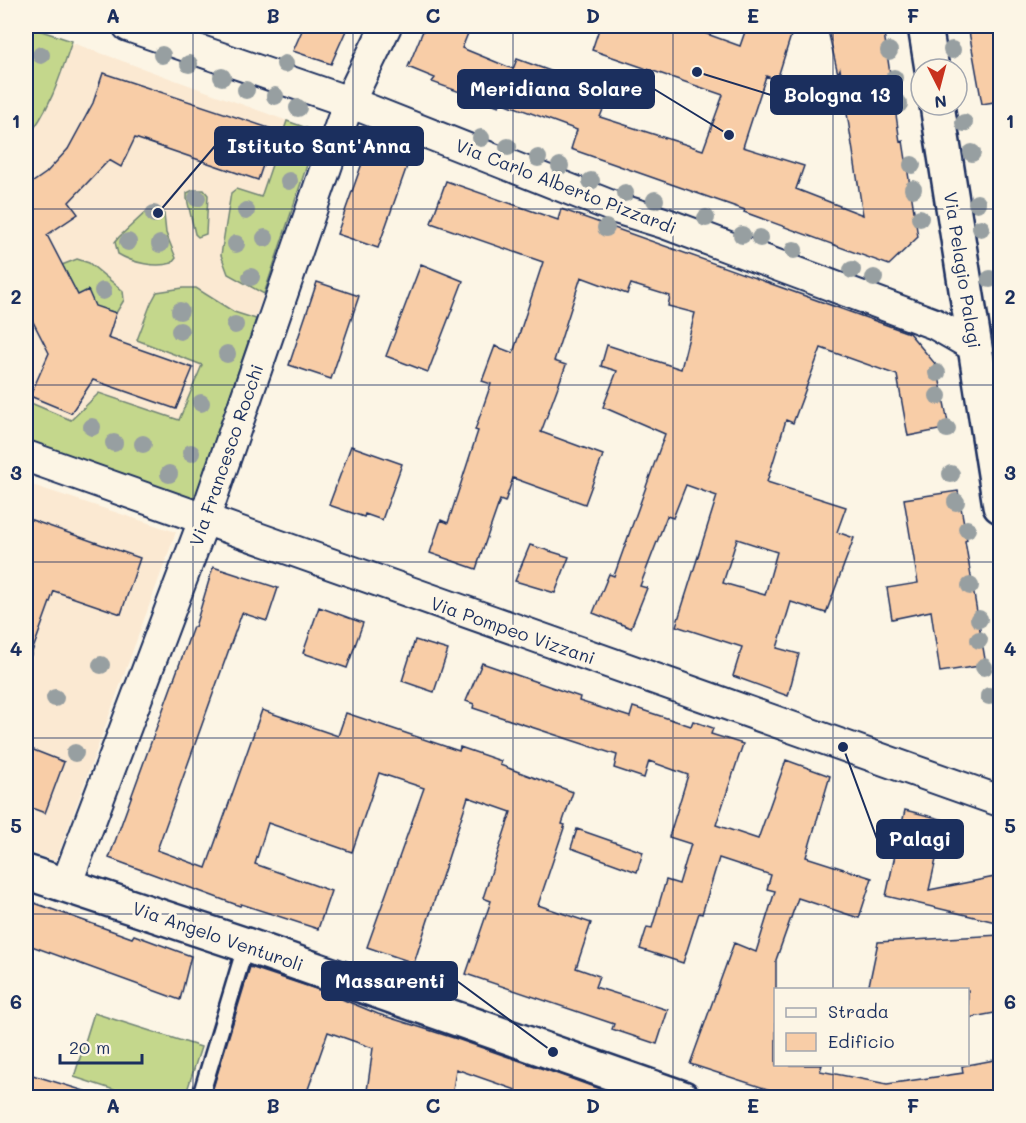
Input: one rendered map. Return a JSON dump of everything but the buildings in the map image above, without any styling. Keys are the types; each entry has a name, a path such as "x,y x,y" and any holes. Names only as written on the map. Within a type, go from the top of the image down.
{"street":[{"name":"Via Carlo Alberto Pizzardi","path":"128,26 182,34 619,209 664,223 987,344"},
{"name":"Via Francesco Rocchi","path":"66,885 204,520 349,102 386,26"},
{"path":"925,26 930,57"},
{"name":"Via Pelagio Palagi","path":"940,117 987,344 1000,506"},
{"name":"Via Pompeo Vizzani","path":"26,456 1000,801"},
{"name":"Via Angelo Venturoli","path":"26,872 246,945 682,1098"}],"lane":[{"path":"200,1098 246,945"}],"shaded area":[{"path":"26,26 318,132 193,504 26,445"},
{"path":"26,483 176,532 56,861 26,851"}],"green space":[{"path":"26,26 72,41 48,105 26,139"},
{"path":"287,121 318,132 264,294 228,274 221,255 231,193 236,189 261,197"},
{"path":"193,190 204,190 208,195 206,234 198,237 195,234 187,199 187,193"},
{"path":"158,208 164,214 166,233 176,258 172,263 145,264 118,254 115,242 119,237 148,210"},
{"path":"77,259 89,263 123,291 124,300 116,313 106,310 102,324 78,295 62,265"},
{"path":"196,288 234,312 256,319 193,504 26,445 26,401 71,420 99,393 179,420 202,365 137,340 157,292"},
{"path":"94,1013 201,1047 185,1097 136,1097 74,1077"}],"place":[{"name":"Bologna 13","path":"697,72"},
{"name":"Meridiana Solare","path":"729,135"},
{"name":"Istituto Sant'Anna","path":"158,213"},
{"name":"Palagi","path":"843,747"},
{"name":"Massarenti","path":"553,1052"}]}
